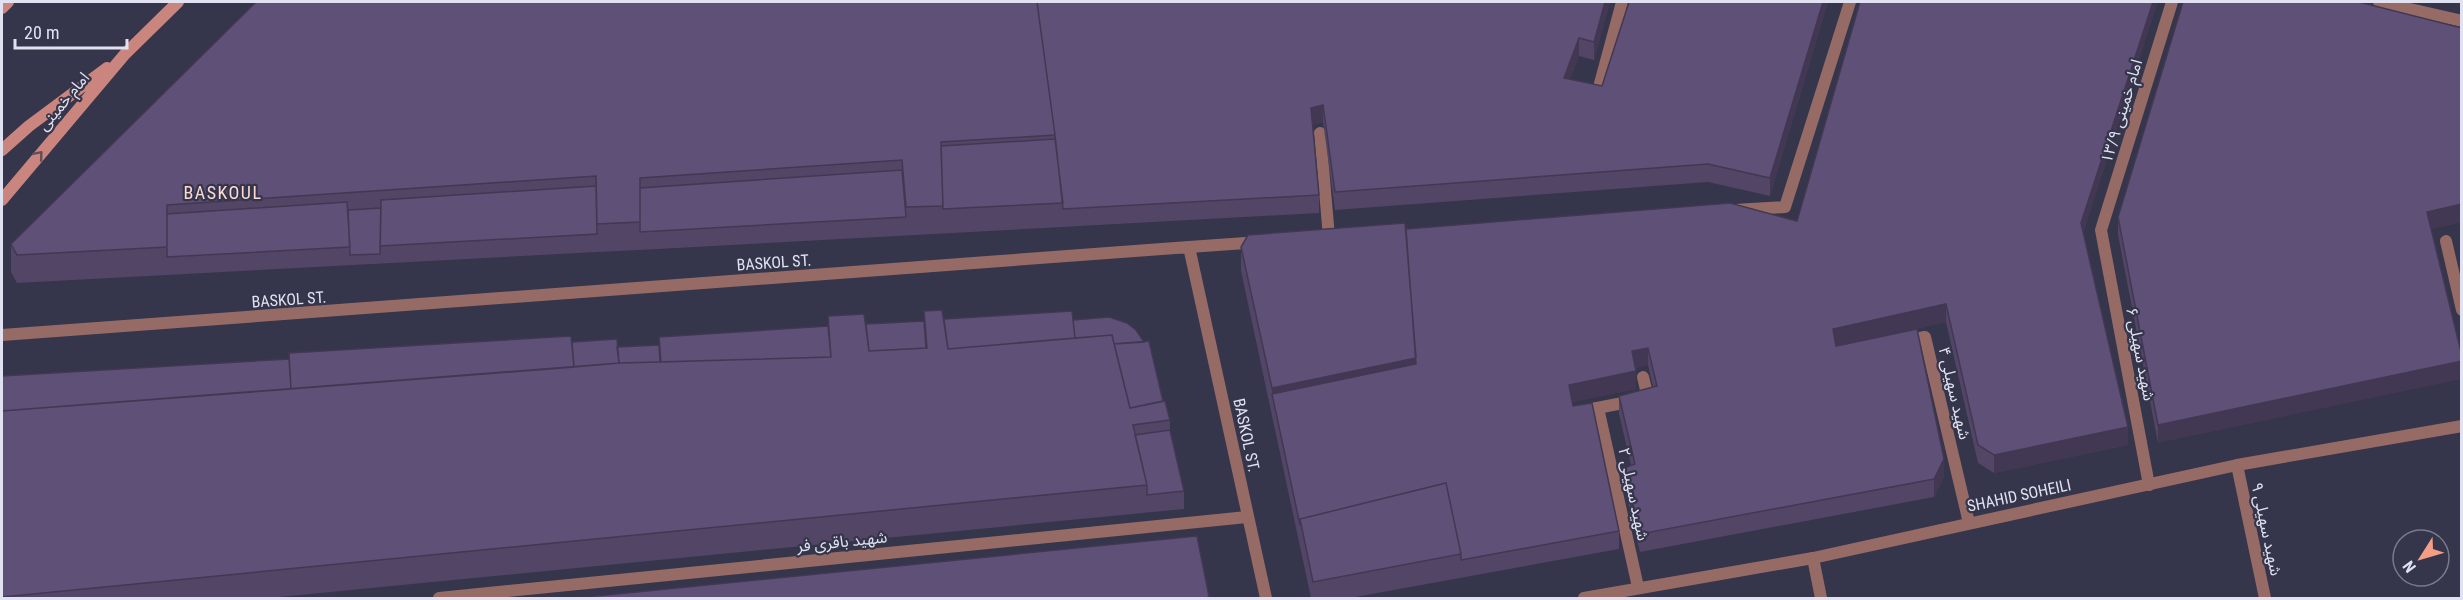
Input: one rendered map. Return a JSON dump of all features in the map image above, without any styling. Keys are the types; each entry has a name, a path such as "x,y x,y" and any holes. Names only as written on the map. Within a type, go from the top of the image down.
{"main road":[{"path":"2,8 8,2"},
{"name":"امام خمینی","path":"2,200 125,54 178,2"},
{"path":"2,150 29,126 125,54"}],"street":[{"path":"1599,87 1622,2"},
{"path":"1717,211 1785,207 1850,2"},
{"name":"امام خمینی ۱۳/۹","path":"2101,230 2172,2"},
{"path":"2379,2 2462,21"},
{"path":"1320,133 1329,237"},
{"name":"شهید سهیلی ۶","path":"2101,230 2149,485"},
{"path":"1189,247 1271,241"},
{"path":"2446,241 2462,310"},
{"name":"BASKOL ST.","path":"2,335 1189,247 1266,598"},
{"name":"شهید سهیلی ۴","path":"1892,344 1925,337 1969,523"},
{"path":"1582,411 1648,398 1643,378"},
{"name":"شهید سهیلی ۲","path":"1598,408 1638,587"},
{"name":"SHAHID SOHEILI","path":"1584,598 1813,558 2237,465 2462,426"},
{"name":"شهید سهیلی ۹","path":"2237,465 2265,598"},
{"name":"شهید باقری فر","path":"439,598 1247,517"},
{"path":"1813,558 1821,598"}],"building":[{"path":"256,2 1037,2 1055,135 941,142 943,206 906,207 902,160 640,178 640,222 597,224 596,176 167,205 167,247 17,255 11,244"},
{"path":"1037,2 1605,2 1594,42 1579,38 1564,78 1602,86 1629,2 1823,2 1770,178 1708,164 1335,192 1323,105 1311,108 1319,195 1063,209"},
{"path":"1860,2 2153,2 2081,223 2128,427 1994,455 1978,445 1946,304 1833,329 1836,346 1917,329 1944,459 1934,479 1640,534 1624,468 1635,464 1619,396 1657,386 1648,348 1632,351 1636,371 1569,385 1573,406 1592,403 1619,531 1461,560 1446,483 1300,519 1300,525 1272,394 1416,364 1406,229 1730,203 1797,221"},
{"path":"2183,2 2359,2 2462,28 2462,204 2427,212 2462,361 2158,425 2118,217"},
{"path":"1055,139 1063,203 943,209 941,146"},
{"path":"902,170 906,217 640,232 640,188"},
{"path":"596,186 597,234 380,246 381,200"},
{"path":"347,202 350,247 167,257 167,214"},
{"path":"381,208 380,254 350,255 348,210"},
{"path":"1405,223 1416,358 1272,388 1241,247 1248,235"},
{"path":"942,310 948,349 1112,335 1130,408 1165,401 1170,420 1133,425 1147,485 2,597 2,411 620,363 831,357 828,316 864,314 869,351 927,348 924,311"},
{"path":"1072,311 1075,338 948,349 944,319"},
{"path":"1109,317 1127,323 1136,330 1144,342 1114,344 1112,335 1075,338 1073,320"},
{"path":"924,321 926,348 869,351 866,324"},
{"path":"828,326 831,357 661,362 659,337"},
{"path":"571,336 574,367 291,389 289,353"},
{"path":"617,339 619,363 574,367 572,342"},
{"path":"1149,341 1163,401 1130,408 1114,344"},
{"path":"659,345 660,362 619,363 617,347"},
{"path":"289,359 291,389 2,411 2,376"},
{"path":"1170,430 1184,491 1147,495 1147,485 1135,435"},
{"path":"1446,483 1461,554 1313,582 1300,519"},
{"path":"1197,536 1209,596 1207,598 577,598"}],"district":[{"name":"BASKOUL","path":"223,193"}]}
